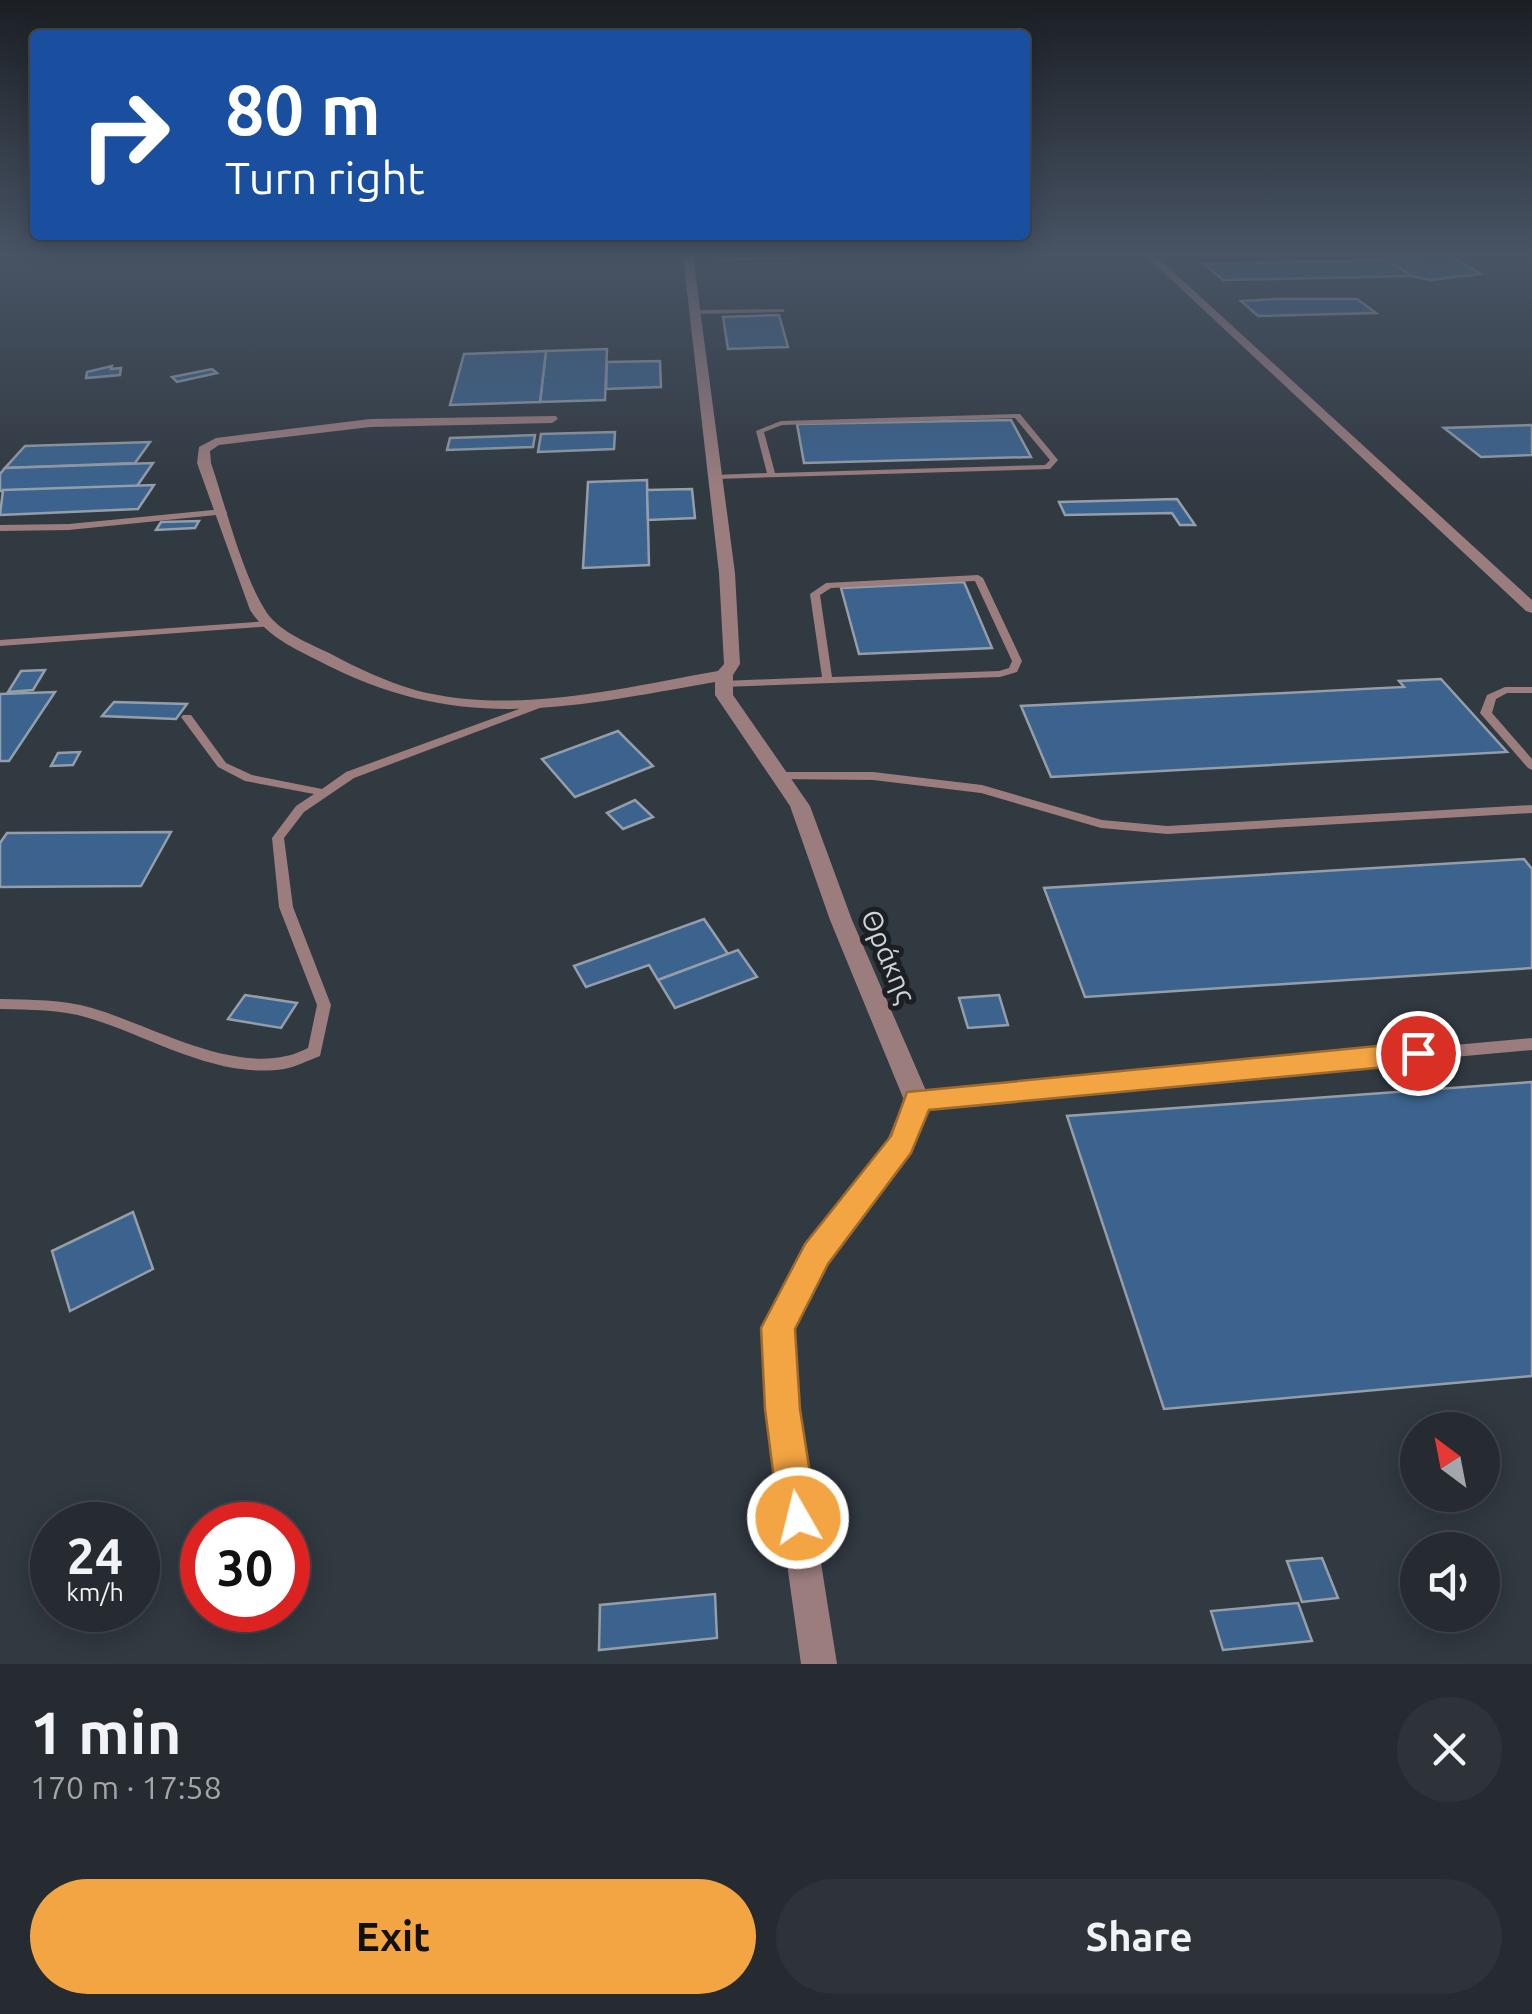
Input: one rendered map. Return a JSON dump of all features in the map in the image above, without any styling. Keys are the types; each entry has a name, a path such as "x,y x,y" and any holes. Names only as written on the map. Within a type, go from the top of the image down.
{"street":[{"path":"552,419 370,423 216,442 204,450 204,464 262,619 333,664 394,691 432,702 541,704 724,679 732,664 716,477 696,334"},
{"path":"1234,334 1532,608"},
{"name":"Θράκης","path":"724,679 728,704 800,806 840,920 917,1100"},
{"path":"819,1664 782,1409 778,1328 816,1254 901,1144 912,1123 917,1100"}],"lane":[{"path":"716,477 1047,467 1054,460 1023,419 1008,414 781,423 760,431 772,475"},
{"path":"0,528 223,512"},
{"path":"724,679 827,678 1000,674 1013,670 1016,660 978,578 830,585 818,588 815,594 827,678"},
{"path":"0,643 269,624"},
{"path":"1532,690 1506,690 1486,702 1486,714 1532,766"},
{"path":"0,1004 64,1006 221,1060 295,1064 315,1052 324,1005 286,907 278,838 300,809 350,775 541,704"},
{"path":"187,718 222,765 248,778 321,792"},
{"path":"781,776 873,776 982,789 1101,824 1167,830 1532,808"},
{"path":"917,1100 1532,1044"}],"building":[{"path":"726,334 784,334 788,347 728,349"},
{"path":"607,349 605,400 540,402 546,351"},
{"path":"546,351 540,402 450,405 464,354"},
{"path":"660,361 661,387 606,389 607,362"},
{"path":"112,366 111,369 121,368 120,375 86,378 87,372"},
{"path":"212,369 217,373 177,382 172,377"},
{"path":"1011,420 1031,457 804,463 797,424"},
{"path":"1532,425 1532,455 1481,457 1444,428"},
{"path":"615,432 614,449 538,452 541,434"},
{"path":"535,435 533,447 447,450 450,438"},
{"path":"150,442 135,463 5,468 25,446"},
{"path":"153,463 137,486 0,491 0,474 5,468"},
{"path":"647,480 649,565 583,568 588,482"},
{"path":"154,485 138,509 0,515 3,490"},
{"path":"692,489 695,518 648,520 647,490"},
{"path":"1177,499 1195,525 1180,525 1172,513 1065,515 1059,502"},
{"path":"199,521 195,528 156,530 161,522"},
{"path":"964,582 992,648 859,654 841,588"},
{"path":"45,670 33,690 8,692 21,671"},
{"path":"1441,679 1507,752 1051,777 1021,706 1404,687 1399,681"},
{"path":"55,692 9,761 0,761 0,694"},
{"path":"114,702 187,704 176,719 102,716"},
{"path":"618,731 653,766 575,797 542,759"},
{"path":"80,752 73,765 51,766 58,753"},
{"path":"635,800 653,817 623,829 607,813"},
{"path":"171,832 141,886 0,887 0,843 7,833"},
{"path":"1524,859 1532,869 1532,968 1085,997 1044,888"},
{"path":"704,919 728,954 658,980 649,965 586,987 574,966"},
{"path":"738,950 757,977 675,1008 658,980"},
{"path":"245,995 297,1003 281,1028 228,1019"},
{"path":"999,995 1008,1025 968,1028 959,998"},
{"path":"1532,1082 1532,1376 1164,1409 1067,1116"},
{"path":"133,1212 153,1269 70,1311 52,1251"},
{"path":"1322,1558 1338,1598 1302,1602 1287,1561"},
{"path":"715,1594 717,1638 599,1650 600,1605"},
{"path":"1298,1603 1312,1641 1223,1650 1211,1611"}],"route":[{"path":"798,1518 782,1409 778,1328 816,1254 901,1144 912,1123 917,1100 1418,1053"}]}
